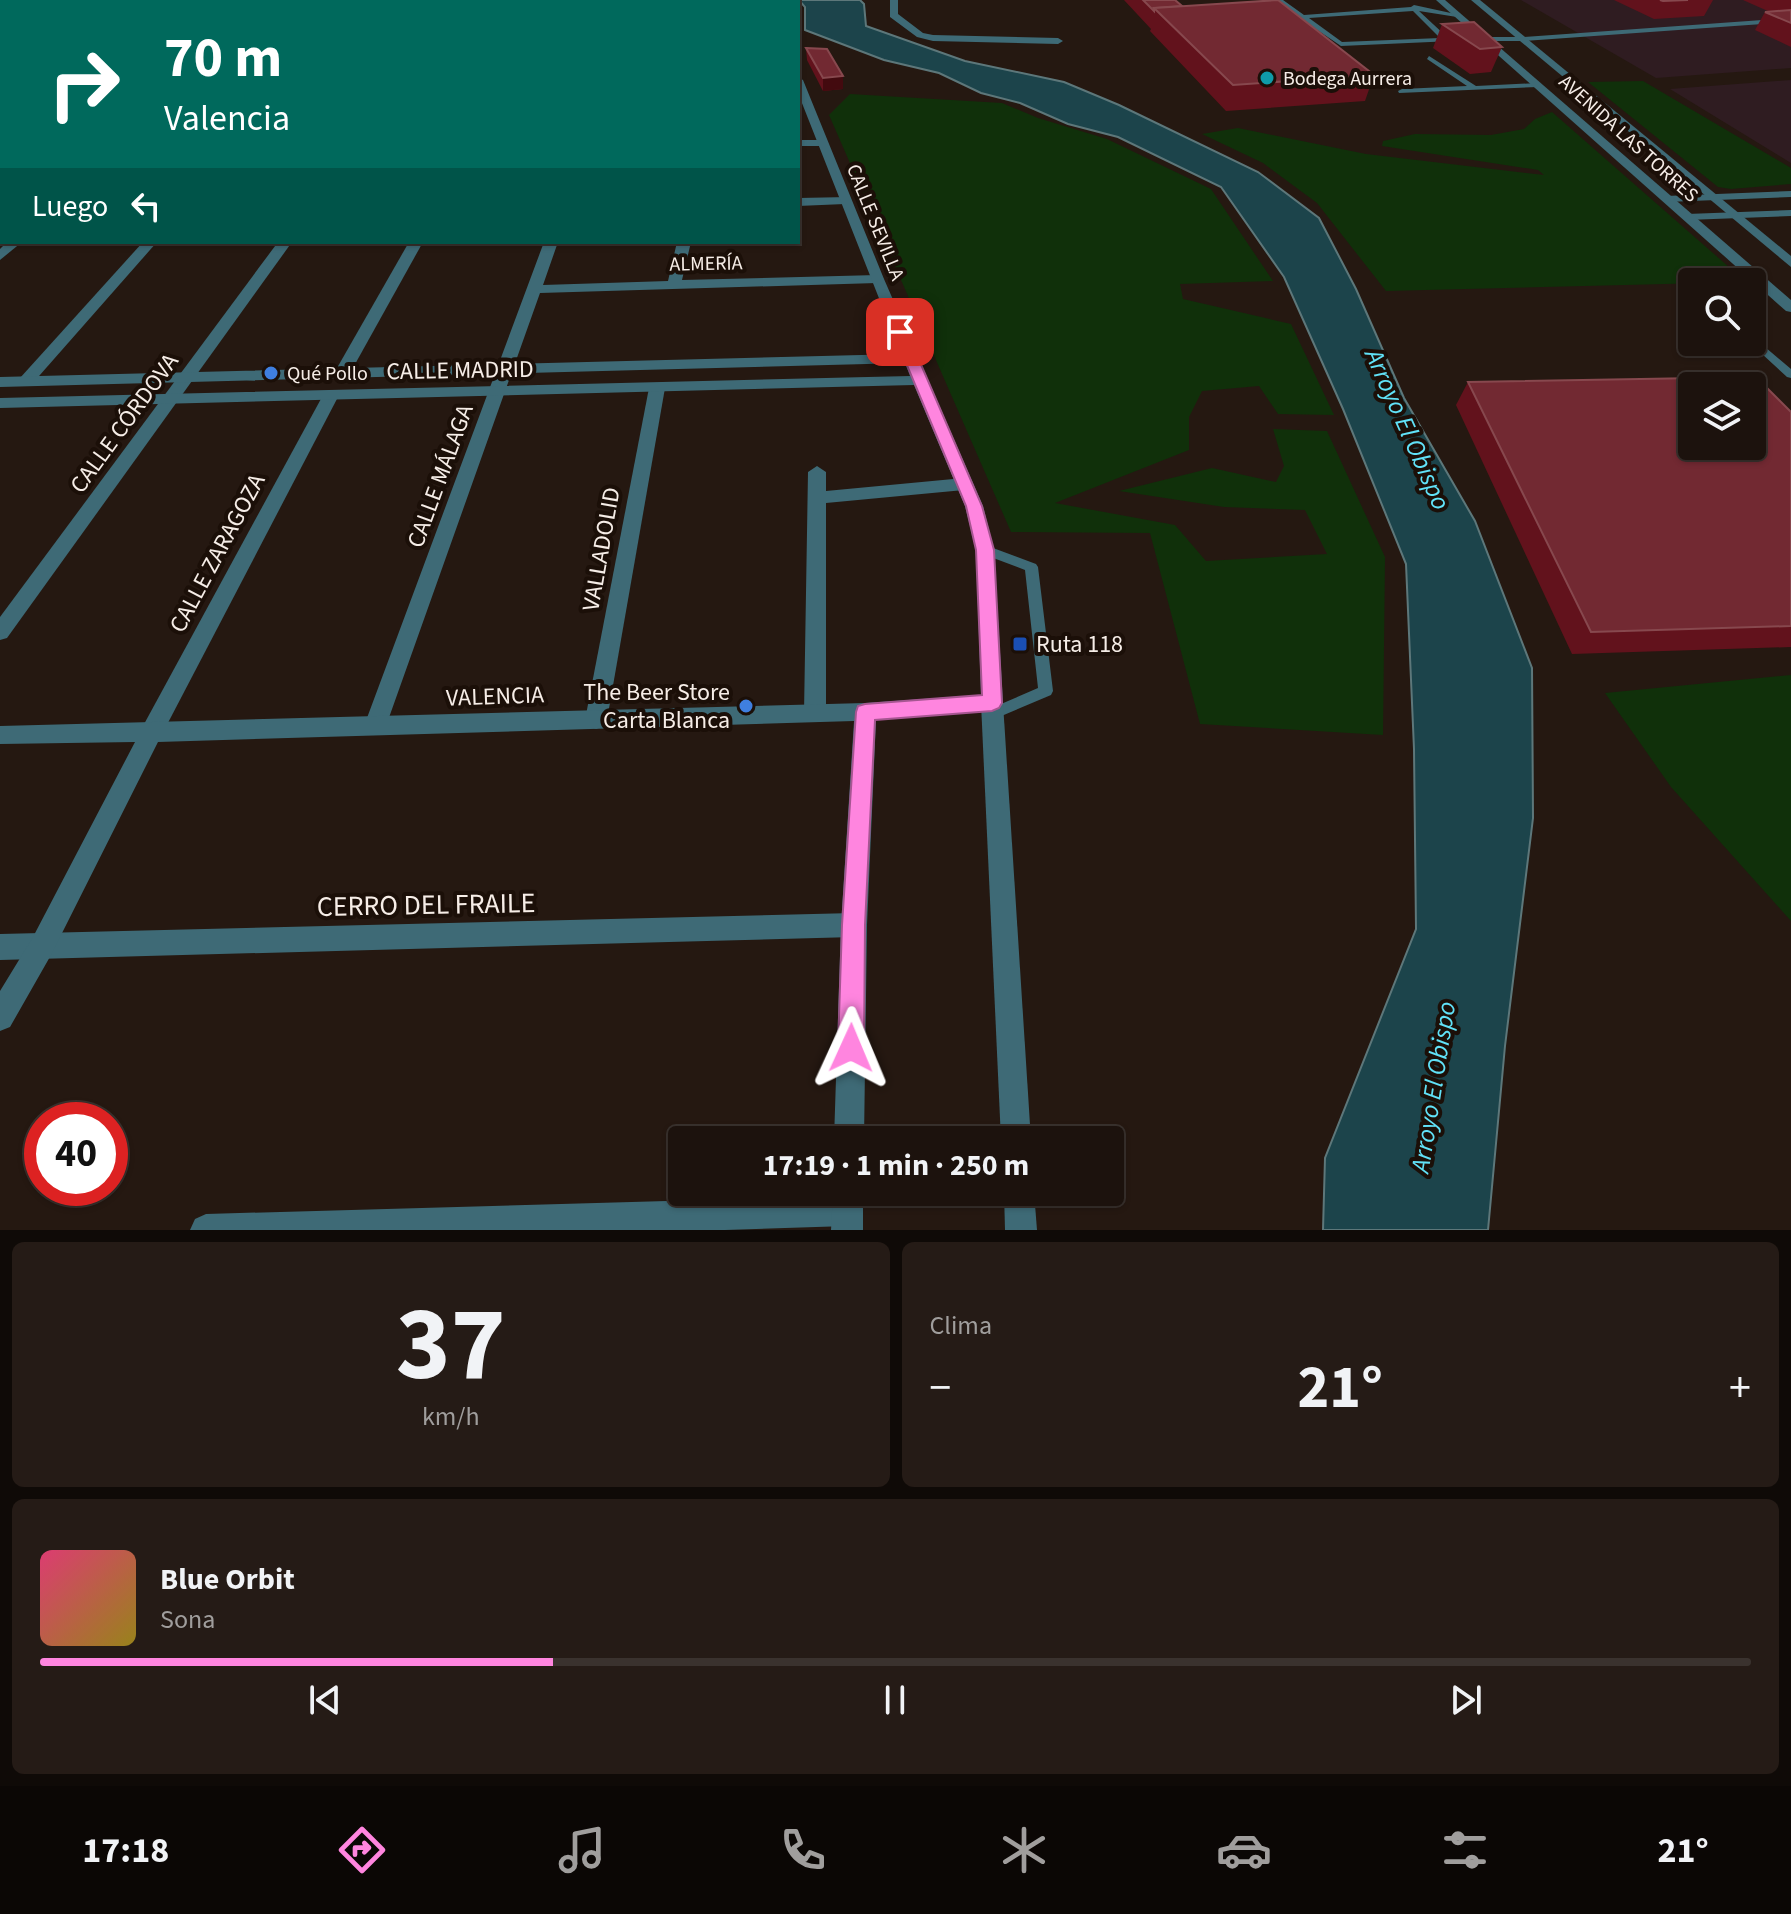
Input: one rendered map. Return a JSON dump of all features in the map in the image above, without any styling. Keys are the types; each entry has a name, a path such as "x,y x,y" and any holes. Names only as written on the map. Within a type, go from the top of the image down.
{"street":[{"path":"894,0 893,15 920,35 971,41 1058,41"},
{"name":"AVENIDA LAS TORRES","path":"1440,0 1477,38 1538,85 1791,308"},
{"name":"AVENIDA LAS TORRES","path":"1475,0 1791,263"},
{"name":"CALLE SEVILLA","path":"802,100 974,506 985,550 1015,1126"},
{"path":"800,143 822,143"},
{"path":"800,202 845,200"},
{"path":"26,381 148,244"},
{"name":"CALLE CÓRDOVA","path":"0,632 284,244"},
{"path":"341,375 415,244"},
{"name":"CALLE MÁLAGA","path":"375,726 550,244"},
{"path":"674,283 684,244"},
{"name":"ALMERÍA","path":"535,289 877,279"},
{"name":"CALLE MADRID","path":"0,382 912,358"},
{"name":"CALLE MADRID","path":"1,404 921,380"},
{"name":"VALLADOLID","path":"596,720 657,388"},
{"name":"CALLE ZARAGOZA","path":"0,1017 42,946 151,733 330,397"},
{"path":"815,713 817,472"},
{"path":"819,498 964,484"},
{"name":"VALENCIA","path":"0,735 992,708"},
{"path":"849,1126 854,925 865,712"},
{"name":"CERRO DEL FRAILE","path":"0,947 854,925"},
{"path":"1020,1206 1021,1230"},
{"path":"206,1230 847,1211"}],"lane":[{"path":"1279,0 1341,44 1459,39"},
{"path":"1406,0 1446,40"},
{"path":"1284,17 1416,9 1457,15"},
{"path":"1477,38 1523,39 1791,20"},
{"path":"1429,58 1475,88"},
{"path":"1402,91 1538,85"},
{"path":"1666,199 1791,194"},
{"path":"1687,217 1791,213"},
{"path":"1766,352 1791,375"},
{"path":"985,550 1031,567 1046,691 992,708"}],"shaded area":[{"path":"1521,0 1791,0 1791,68 1656,78"},
{"path":"1791,80 1791,163 1670,89"}],"green space":[{"path":"1643,81 1791,168 1791,184 1731,189 1718,187 1588,82"},
{"path":"850,94 1002,103 1038,118 1107,139 1211,189 1273,281 1180,284 1183,299 1291,324 1334,415 1278,414 1259,386 1202,391 1189,417 1189,450 1055,503 1175,525 1206,561 1327,554 1305,510 1224,507 1119,491 1212,468 1276,482 1284,466 1273,429 1327,431 1385,557 1383,735 1200,724 1150,533 1011,532 829,115"},
{"path":"1552,112 1730,268 1678,268 1678,284 1386,291 1317,203 1263,163 1202,134 1238,128 1366,154 1544,175 1538,170 1382,146 1383,141 1415,134 1491,135 1524,129 1535,119"},
{"path":"1791,675 1791,921 1671,787 1605,693"}],"water":[{"name":"Arroyo El Obispo","path":"800,0 860,0 864,4 866,26 965,61 1064,82 1258,172 1319,218 1356,289 1404,398 1475,521 1532,668 1533,818 1505,1046 1488,1230 1323,1230 1325,1158 1416,929 1414,749 1406,564 1343,409 1284,277 1221,187 1118,137 1068,124 1020,103 981,93 939,73 884,60 805,30 805,7"}],"building":[{"path":"1143,0 1175,0 1182,6 1154,8 1154,11"},
{"path":"1278,0 1374,75 1233,85 1154,8"},
{"path":"1791,10 1791,23 1765,12"},
{"path":"1474,22 1502,47 1480,49 1442,24"},
{"path":"806,48 827,49 843,76 823,78"},
{"path":"1678,378 1678,460 1766,460 1766,387 1791,412 1791,626 1591,632 1468,382"}],"place":[{"name":"Bodega Aurrera","path":"1267,78"},
{"name":"Qué Pollo","path":"271,373"},
{"name":"Ruta 118","path":"1020,644"},
{"name":"The Beer Store Carta Blanca","path":"746,706"}],"route":[{"path":"851,1048 865,712 992,703 985,550 974,506 900,332"}]}
